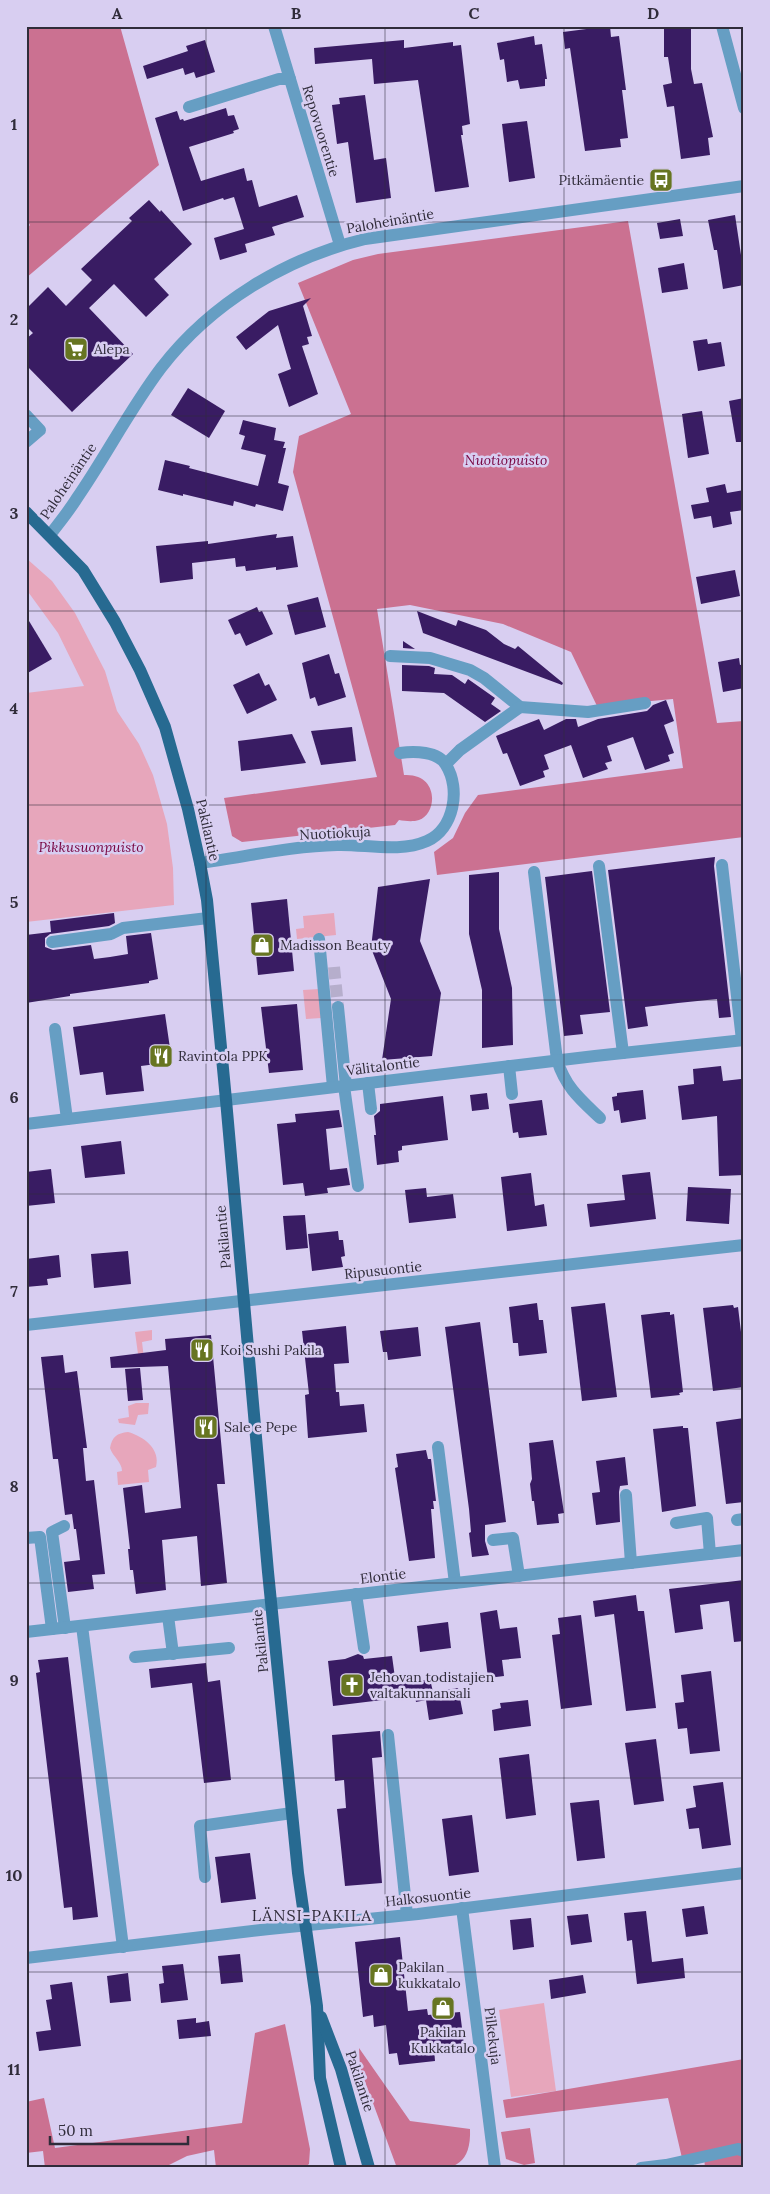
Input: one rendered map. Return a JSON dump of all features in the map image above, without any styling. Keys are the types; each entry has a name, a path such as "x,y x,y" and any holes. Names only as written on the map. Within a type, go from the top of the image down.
{"main road":[{"name":"Pakilantie","path":"28,517 50,534 84,570 140,670 167,735 188,809 200,862 208,918 226,1100 292,1813 304,1925 317,2006 320,2078 341,2168"},
{"name":"Pakilantie","path":"317,2006 341,2069 369,2168"}],"street":[{"name":"Repovuorentie","path":"274,26 340,245"},
{"path":"722,26 744,108"},
{"path":"189,107 279,79 290,78"},
{"name":"Paloheinäntie","path":"50,534 76,500 162,367 199,328 237,296 292,264 340,245 365,239 744,186"},
{"path":"26,416 40,430 26,442"},
{"path":"390,656 430,658 470,670 484,678 520,707 588,712 645,703"},
{"path":"400,753 424,752 446,764 460,750 520,707"},
{"name":"Nuotiokuja","path":"200,862 336,845 413,846 429,840 444,829 455,797 446,764"},
{"path":"722,865 743,1040"},
{"path":"599,866 623,1053"},
{"path":"534,872 557,1060 562,1077 574,1094 600,1118"},
{"path":"52,942 111,934 123,928 208,918"},
{"path":"319,939 358,1186"},
{"path":"338,1007 341,1086"},
{"path":"56,1029 67,1119"},
{"name":"Välitalontie","path":"26,1124 557,1060 743,1040"},
{"path":"509,1066 512,1094"},
{"path":"368,1083 371,1109"},
{"name":"Ripusuontie","path":"26,1325 744,1245"},
{"path":"438,1447 455,1583"},
{"path":"626,1495 631,1563"},
{"path":"676,1523 707,1518 710,1554"},
{"path":"58,1629 52,1532 64,1526"},
{"path":"26,1538 40,1536 58,1629"},
{"path":"493,1540 513,1538 519,1576"},
{"name":"Elontie","path":"26,1632 744,1550"},
{"path":"356,1594 364,1648"},
{"path":"168,1616 173,1654"},
{"path":"82,1626 123,1947"},
{"path":"135,1657 229,1648"},
{"path":"388,1735 407,1915"},
{"path":"205,1877 200,1826 292,1813"},
{"name":"Halkosuontie","path":"26,1958 304,1925 407,1915 744,1873"},
{"name":"Pilkekuja","path":"462,1908 495,2168"},
{"path":"641,2168 666,2165 738,2149 744,2151"}],"green space":[{"path":"26,26 120,26 159,165 26,278 26,229 30,225 26,220"},
{"name":"Nuotiopuisto","path":"628,221 717,723 744,721 744,837 437,875 434,852 453,838 465,813 478,795 683,768 673,699 597,706 571,652 503,624 410,605 377,609 404,775 415,776 424,780 432,794 430,810 417,821 399,820 395,825 242,842 232,836 224,798 377,777 293,472 299,436 351,414 298,283 353,260 378,254"},
{"name":"Pikkusuonpuisto","path":"26,558 52,581 75,613 105,671 117,711 139,744 153,775 167,824 173,868 174,905 26,922 26,693 84,686 58,633 26,589"},
{"path":"334,913 336,935 297,939 296,929 304,928 303,916"},
{"path":"319,989 321,1018 306,1019 303,990"},
{"path":"152,1330 152,1340 142,1342 145,1367 138,1354 135,1332"},
{"path":"136,1403 149,1403 148,1414 138,1415 135,1425 119,1423 118,1419 129,1417 128,1406"},
{"path":"128,1432 145,1440 156,1454 156,1467 148,1470 149,1482 118,1485 117,1472 122,1471 122,1468 110,1448 116,1436"},
{"path":"544,2003 556,2091 511,2097 499,2010"},
{"path":"285,2024 310,2149 309,2164 304,2168 216,2168 214,2150 187,2156 163,2168 45,2168 43,2151 26,2153 26,2102 44,2098 55,2148 242,2123 255,2033"},
{"path":"359,2048 410,2121 470,2129 469,2145 465,2157 458,2164 448,2168 437,2169 397,2168 360,2068"},
{"path":"744,2059 744,2168 705,2168 704,2156 682,2158 668,2098 506,2118 503,2100"},
{"path":"530,2128 535,2163 524,2165 506,2159 501,2132"}],"building":[{"path":"610,26 611,37 619,36 626,90 622,90 628,138 620,139 621,147 585,151 570,48 565,49 563,32"},
{"path":"691,28 691,69 694,84 702,83 713,137 708,138 710,155 681,159 674,106 667,107 663,85 672,83 668,57 664,57 664,29"},
{"path":"534,36 535,45 542,44 547,79 545,79 545,86 520,89 518,80 507,82 504,59 500,60 497,43"},
{"path":"205,40 215,72 196,78 194,72 185,75 183,68 147,79 143,66 188,51 186,46"},
{"path":"404,40 404,48 453,42 453,46 461,45 470,124 462,126 463,135 461,135 469,187 435,192 418,80 374,84 372,59 315,64 314,48"},
{"path":"365,95 374,160 386,158 391,198 356,203 348,142 337,144 332,105 340,104 339,98"},
{"path":"226,108 228,116 234,115 239,129 233,131 234,133 189,147 201,181 244,168 247,181 252,180 259,207 297,195 304,217 272,227 275,235 245,244 247,252 220,260 214,238 244,229 234,197 224,200 223,198 183,211 155,118 177,111 180,120 183,119 184,121"},
{"path":"527,121 535,178 509,182 502,124"},
{"path":"149,200 160,212 161,210 192,244 154,279 169,295 146,317 114,284 89,308 133,354 72,412 26,365 26,339 33,333 26,326 26,309 48,287 66,306 92,280 81,269 132,221 129,218"},
{"path":"735,215 741,255 744,254 744,285 723,289 717,250 714,250 708,220"},
{"path":"680,219 683,236 660,239 657,223"},
{"path":"684,263 688,289 662,293 658,268"},
{"path":"311,298 303,306 312,336 307,337 309,344 302,346 318,394 289,407 278,374 291,369 278,325 246,350 236,337 269,311"},
{"path":"707,339 708,344 721,342 725,366 698,371 693,341"},
{"path":"188,388 225,411 209,438 171,415"},
{"path":"744,398 744,442 736,442 729,401"},
{"path":"702,411 709,454 688,458 682,414"},
{"path":"243,420 276,428 274,440 285,442 283,448 286,448 278,483 289,486 283,511 256,504 255,507 234,501 233,506 158,490 165,460 258,486 266,455 241,449 245,436 239,434"},
{"path":"725,484 727,493 744,490 744,510 730,512 732,524 713,528 711,516 694,519 691,505 709,502 706,488"},
{"path":"277,534 276,538 293,536 298,567 276,570 276,567 246,571 245,566 236,567 235,558 192,563 193,579 160,583 156,546 208,541 208,544"},
{"path":"735,570 740,596 701,604 696,577"},
{"path":"318,597 326,627 295,635 287,605"},
{"path":"257,607 259,612 262,611 273,634 246,646 240,633 235,635 228,620"},
{"path":"417,611 456,626 458,620 486,630 504,644 515,649 518,646 563,683 562,685 423,633"},
{"path":"26,616 52,659 26,674"},
{"path":"403,641 415,649 403,648"},
{"path":"329,654 335,674 339,673 346,697 318,706 315,697 310,699 302,663"},
{"path":"739,658 740,665 744,664 744,688 723,692 718,662"},
{"path":"402,665 429,666 435,668 434,674 452,675 465,684 468,679 495,698 491,704 501,711 485,722 444,693 402,691"},
{"path":"259,673 265,686 269,684 277,700 247,714 233,685"},
{"path":"666,700 674,721 664,725 674,753 668,755 670,761 645,770 633,737 607,746 612,761 605,763 608,769 583,778 571,745 544,755 549,769 543,771 545,777 520,786 507,753 503,754 496,736 539,719 544,730 566,719 576,719 578,727 598,719 647,711 653,705"},
{"path":"352,727 356,761 321,765 311,731"},
{"path":"292,734 306,763 241,771 238,741"},
{"path":"715,857 714,866 731,1017 719,1018 717,999 678,1003 645,1007 648,1026 628,1029 608,870"},
{"path":"592,871 610,1012 580,1015 583,1034 564,1036 545,877"},
{"path":"499,872 499,929 512,988 513,1045 482,1048 482,990 469,934 469,875"},
{"path":"430,879 420,941 441,993 432,1056 382,1060 391,999 371,948 378,887"},
{"path":"287,899 294,971 258,975 251,903"},
{"path":"114,913 115,923 109,926 50,934 45,938 45,947 53,950 91,945 94,959 110,957 128,954 126,936 151,933 158,979 149,981 149,983 70,994 70,996 26,1003 26,935 51,932 50,921"},
{"path":"297,1004 303,1070 269,1073 261,1007"},
{"path":"165,1014 172,1062 141,1066 144,1091 106,1095 103,1072 80,1075 73,1027"},
{"path":"721,1066 723,1081 741,1079 744,1103 744,1175 719,1176 717,1116 682,1120 678,1086 694,1084 693,1069"},
{"path":"643,1090 646,1119 621,1123 619,1110 614,1111 612,1097 617,1096 617,1093"},
{"path":"487,1093 489,1109 472,1111 470,1095"},
{"path":"443,1096 448,1140 402,1146 402,1150 398,1151 399,1162 377,1165 374,1116 380,1111 380,1104"},
{"path":"542,1100 547,1135 519,1138 518,1132 513,1133 509,1104"},
{"path":"339,1110 342,1127 326,1129 330,1170 347,1168 350,1185 327,1188 328,1193 305,1196 303,1183 283,1185 277,1124 296,1122 295,1114"},
{"path":"121,1141 125,1174 85,1178 81,1146"},
{"path":"51,1169 55,1203 26,1206 26,1172"},
{"path":"650,1172 656,1219 590,1227 587,1204 625,1200 622,1175"},
{"path":"531,1173 535,1206 544,1204 547,1226 507,1231 501,1177"},
{"path":"688,1187 731,1189 729,1224 686,1221"},
{"path":"426,1188 427,1197 453,1194 456,1218 409,1223 405,1190"},
{"path":"305,1215 308,1248 286,1250 283,1216"},
{"path":"338,1231 339,1240 343,1240 345,1256 341,1257 343,1267 312,1271 308,1234"},
{"path":"128,1251 131,1284 94,1288 91,1254"},
{"path":"59,1255 61,1277 47,1279 48,1285 26,1287 26,1259"},
{"path":"537,1303 539,1320 543,1320 547,1353 519,1356 518,1343 513,1343 509,1307"},
{"path":"605,1303 617,1397 582,1401 571,1307"},
{"path":"733,1305 734,1308 738,1307 744,1357 744,1387 713,1391 703,1308"},
{"path":"670,1312 670,1315 674,1314 683,1392 679,1393 680,1395 651,1398 641,1315"},
{"path":"480,1322 506,1522 485,1525 485,1541 489,1555 472,1557 469,1509 445,1327"},
{"path":"346,1326 349,1363 334,1364 336,1392 339,1392 340,1406 364,1404 367,1432 308,1438 305,1395 309,1394 302,1331"},
{"path":"418,1327 421,1356 388,1360 387,1352 383,1352 380,1331"},
{"path":"211,1335 225,1484 217,1484 227,1583 201,1586 197,1536 162,1540 166,1590 136,1594 133,1570 130,1570 128,1549 130,1549 123,1488 142,1485 145,1513 181,1508 168,1366 111,1368 110,1357 166,1350 165,1339"},
{"path":"63,1355 65,1373 77,1371 87,1448 83,1448 86,1481 94,1480 105,1574 92,1575 94,1589 68,1592 64,1562 80,1560 72,1514 65,1515 58,1459 53,1459 41,1357"},
{"path":"140,1368 143,1400 128,1401 125,1369"},
{"path":"744,1418 744,1502 726,1504 716,1422"},
{"path":"683,1426 683,1428 688,1428 696,1506 662,1512 653,1429"},
{"path":"553,1440 564,1513 558,1514 559,1523 537,1525 530,1484 532,1479 529,1443"},
{"path":"426,1450 428,1459 431,1459 436,1501 433,1501 434,1509 431,1509 435,1558 409,1561 395,1468 398,1467 396,1454"},
{"path":"625,1457 628,1485 620,1486 620,1522 596,1525 592,1493 600,1492 596,1461"},
{"path":"744,1580 744,1641 734,1642 729,1601 700,1605 703,1629 675,1633 669,1589"},
{"path":"636,1595 638,1611 644,1611 656,1708 626,1711 614,1614 595,1617 593,1601"},
{"path":"497,1610 500,1629 517,1627 521,1658 502,1660 504,1676 488,1678 480,1613"},
{"path":"581,1615 592,1705 561,1709 552,1635 560,1634 558,1618"},
{"path":"448,1622 451,1648 420,1652 417,1626"},
{"path":"358,1654 363,1656 364,1659 392,1656 396,1685 430,1679 433,1692 458,1688 463,1714 429,1720 426,1700 416,1702 415,1696 333,1706 328,1661 345,1659"},
{"path":"68,1657 98,1917 73,1920 72,1907 64,1908 36,1673 40,1672 38,1660"},
{"path":"206,1663 208,1682 220,1680 231,1780 204,1783 192,1683 151,1688 149,1669"},
{"path":"711,1671 720,1751 690,1754 687,1728 678,1729 675,1703 684,1702 681,1675"},
{"path":"528,1700 531,1726 494,1731 492,1710 501,1708 500,1703"},
{"path":"380,1731 382,1757 372,1758 382,1883 345,1886 337,1809 346,1808 344,1780 335,1781 332,1735"},
{"path":"656,1739 664,1801 634,1805 625,1743"},
{"path":"529,1754 536,1815 506,1819 499,1758"},
{"path":"723,1782 731,1845 702,1849 699,1828 689,1829 686,1809 696,1807 693,1786"},
{"path":"599,1800 605,1858 577,1861 570,1803"},
{"path":"472,1815 479,1872 449,1876 442,1819"},
{"path":"250,1853 256,1899 221,1903 215,1857"},
{"path":"704,1906 708,1934 686,1937 682,1909"},
{"path":"646,1911 652,1962 683,1958 685,1978 637,1984 632,1940 627,1941 624,1913"},
{"path":"588,1914 592,1942 571,1945 567,1916"},
{"path":"531,1918 534,1947 513,1950 510,1920"},
{"name":"Pakilan kukkatalo","path":"400,1937 408,2011 427,2009 428,2015 460,2012 464,2044 434,2048 435,2061 399,2065 397,2053 389,2054 386,2025 374,2027 373,2015 363,2017 355,1942"},
{"path":"240,1954 243,1982 221,1984 218,1956"},
{"path":"183,1964 188,2000 161,2003 159,1984 164,1983 162,1966"},
{"path":"128,1973 131,2001 110,2003 107,1976"},
{"path":"583,1975 586,1993 551,1999 549,1980"},
{"path":"72,1982 81,2046 39,2051 36,2032 51,2030 46,2000 52,1999 50,1985"},
{"path":"196,2018 196,2023 209,2021 211,2036 179,2039 177,2020"}],"tunnel":[{"path":"334,967 338,1007"}],"place":[{"name":"Pitkämäentie","path":"661,180"},
{"name":"Alepa","path":"76,349"},
{"name":"Madisson Beauty","path":"262,945"},
{"name":"Ravintola PPK","path":"161,1056"},
{"name":"Koi Sushi Pakila","path":"202,1350"},
{"name":"Sale e Pepe","path":"206,1427"},
{"name":"Jehovan todistajien valtakunnansali","path":"352,1685"},
{"name":"Pakilan kukkatalo","path":"381,1975"},
{"name":"Pakilan Kukkatalo","path":"443,2008"}],"district":[{"name":"LÄNSI-PAKILA","path":"312,1915"}]}
